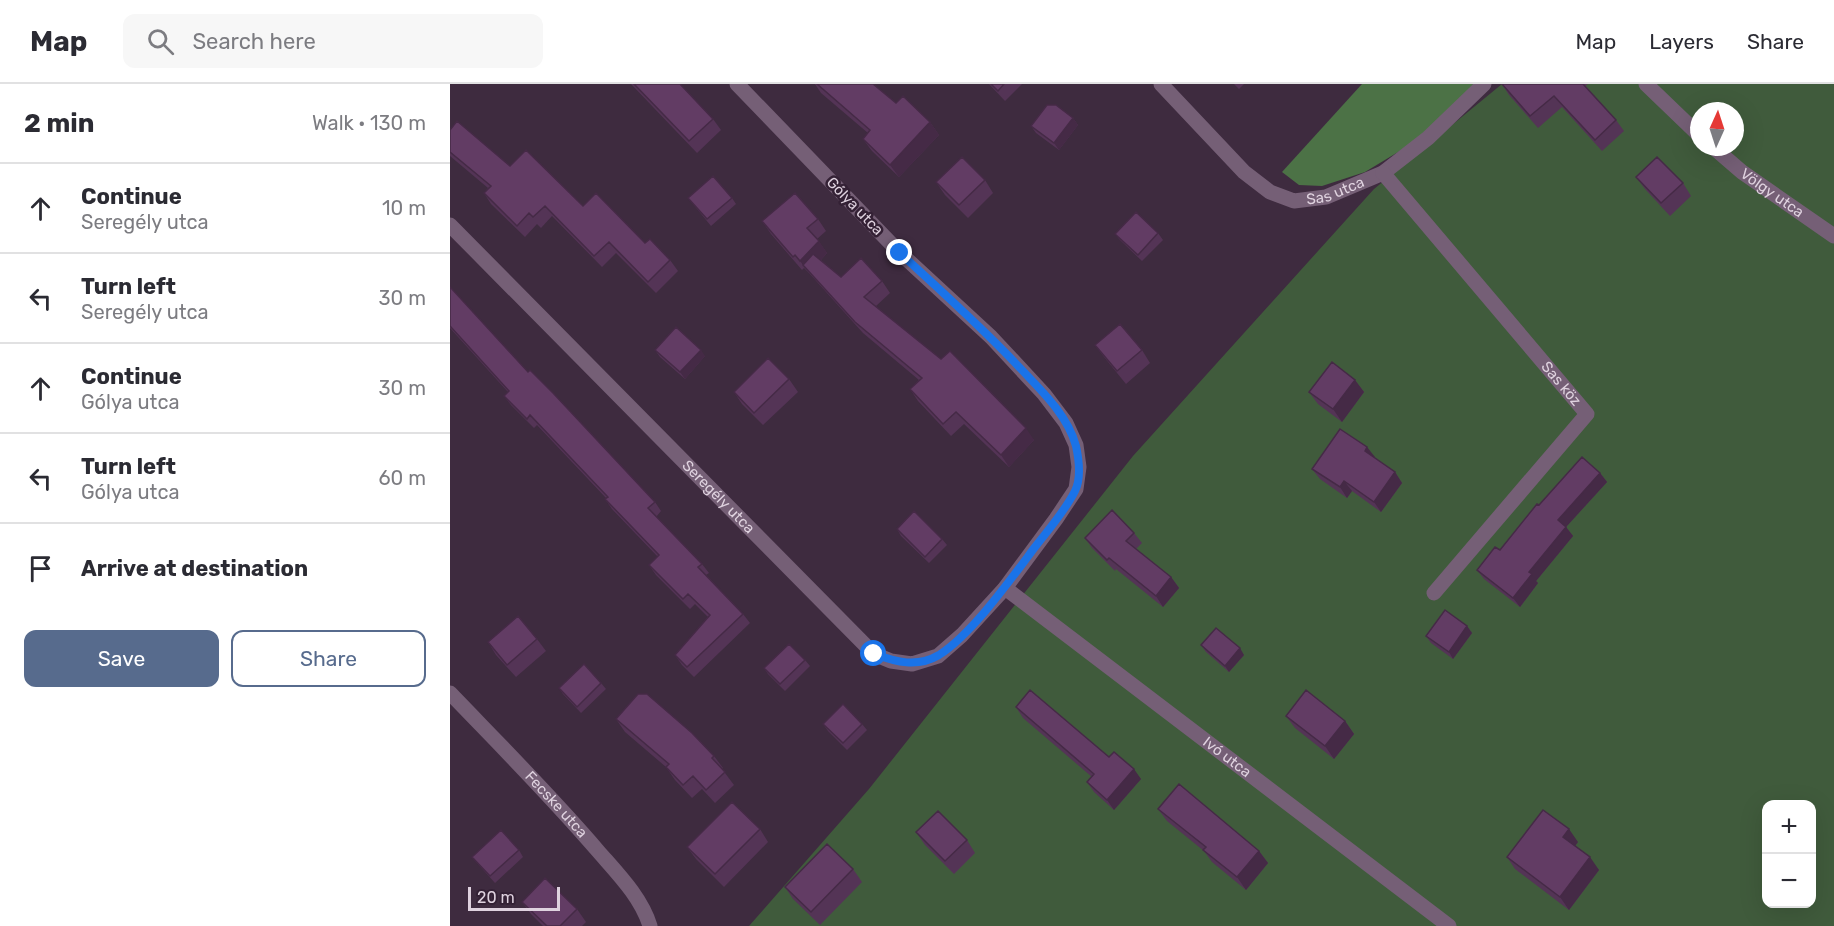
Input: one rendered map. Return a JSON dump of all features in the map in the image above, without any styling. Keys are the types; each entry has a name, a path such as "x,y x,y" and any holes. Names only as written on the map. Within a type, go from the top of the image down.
{"street":[{"name":"Gólya utca","path":"737,84 900,253 991,337 1044,393 1066,423 1076,445 1079,467 1076,489 1005,588"},
{"name":"Sas utca","path":"1161,84 1244,172 1270,192 1294,201 1326,197 1383,173 1428,138 1484,84"},
{"path":"1646,84 1690,126"},
{"name":"Völgy utca","path":"1723,156 1742,172 1834,236"},
{"name":"Sas köz","path":"1383,173 1587,414 1434,593"},
{"name":"Seregély utca","path":"450,225 874,654 891,661 912,664 938,656 962,635 1005,588"},
{"name":"Ivó utca","path":"1005,588 1449,926"},
{"name":"Fecske utca","path":"450,693 601,854 634,894 650,926"}],"green space":[{"path":"1362,84 1475,84 1413,143 1365,172 1322,186 1299,185 1282,172"},
{"path":"1502,84 1834,84 1834,926 749,926 869,789 1133,456 1374,189"}],"building":[{"path":"634,84 680,84 713,119 689,141"},
{"path":"817,84 873,84 896,103 903,96 930,122 890,165 863,139 870,130"},
{"path":"991,84 1004,84 998,91"},
{"path":"1502,84 1583,84 1616,120 1595,140 1554,96 1530,116"},
{"path":"1047,105 1056,105 1073,118 1054,143 1031,126"},
{"path":"457,121 510,166 526,150 583,206 596,193 645,243 650,239 670,260 648,282 609,242 594,256 545,206 533,217 529,213 517,226 484,193 491,186 450,152 450,130"},
{"path":"962,157 985,180 959,205 936,182"},
{"path":"1657,157 1683,183 1661,203 1636,177"},
{"path":"713,176 732,198 707,219 688,198"},
{"path":"795,193 818,219 807,228 819,241 800,261 795,255 793,257 762,221"},
{"path":"1136,212 1158,233 1138,255 1115,234"},
{"path":"813,254 841,277 861,258 882,281 864,297 941,359 950,351 1026,428 1001,455 956,412 943,424 910,389 922,378 855,322 803,265"},
{"path":"450,287 528,372 530,370 553,393 655,502 648,508 702,564 698,567 743,614 687,667 675,655 710,615 688,594 683,599 649,565 659,555 530,415 527,419 504,396 509,391 450,326"},
{"path":"1120,324 1142,350 1117,371 1095,345"},
{"path":"676,327 701,350 680,372 655,350"},
{"path":"768,358 789,379 754,413 734,392"},
{"path":"1332,362 1355,380 1333,409 1309,392"},
{"path":"1340,429 1367,447 1365,451 1395,472 1374,502 1344,481 1340,487 1312,469"},
{"path":"1582,457 1600,473 1558,520 1566,527 1529,572 1532,574 1513,598 1477,570 1495,547 1500,550 1537,504 1539,505"},
{"path":"1112,510 1134,533 1126,541 1171,577 1156,596 1109,558 1107,560 1085,538"},
{"path":"914,511 942,539 925,557 897,529"},
{"path":"1445,610 1467,626 1449,652 1426,636"},
{"path":"518,616 537,639 507,665 488,642"},
{"path":"1216,628 1240,648 1225,666 1201,645"},
{"path":"789,644 805,660 780,684 764,668"},
{"path":"584,664 601,683 577,707 559,688"},
{"path":"1030,690 1109,757 1114,752 1134,769 1107,800 1087,782 1094,774 1016,707"},
{"path":"1306,690 1345,721 1325,746 1286,716"},
{"path":"638,694 647,694 692,733 714,756 712,758 725,772 706,790 693,776 683,785 666,767 669,764 616,719"},
{"path":"843,704 862,724 843,743 823,724"},
{"path":"1179,784 1259,851 1237,877 1203,850 1206,847 1158,809"},
{"path":"732,802 760,829 715,874 687,847"},
{"path":"1543,810 1569,829 1563,837 1590,857 1560,897 1507,857"},
{"path":"938,811 967,840 945,861 916,832"},
{"path":"501,830 519,850 490,876 472,857"},
{"path":"827,844 853,869 811,912 785,887"},
{"path":"545,878 577,909 560,926 547,926 522,902"}],"route":[{"path":"874,654 891,661 912,664 938,656 962,635 1005,588 1056,519 1076,489 1079,467 1076,445 1066,423 1044,393 991,337 900,253"}]}
